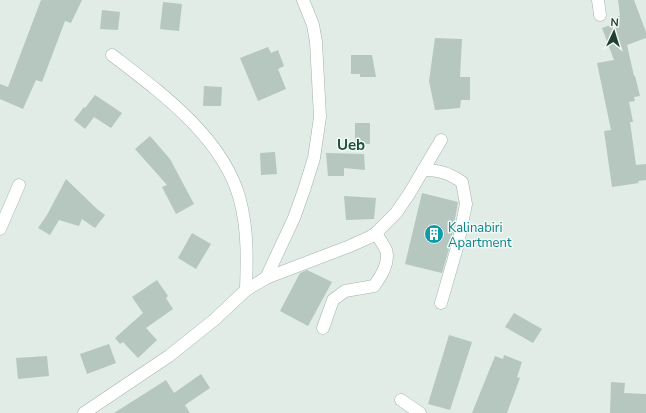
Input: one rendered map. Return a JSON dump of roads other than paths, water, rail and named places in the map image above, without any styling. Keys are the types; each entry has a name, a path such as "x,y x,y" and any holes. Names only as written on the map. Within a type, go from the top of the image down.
{"street":[{"path":"266,278 294,218 304,190 314,158 320,117 316,42 313,25 304,0"},
{"path":"598,0 600,15"},
{"path":"112,55 152,86 172,104 197,128 222,159 233,180 240,200 247,251 246,290"},
{"path":"84,413 169,356 214,320 246,290 266,278 350,246 376,233 396,213 441,140"},
{"path":"423,170 435,170 449,174 462,182 466,204 458,244 441,303"},
{"path":"0,229 19,185"},
{"path":"323,328 333,300 345,291 374,286 383,274 386,251 376,233"},
{"path":"401,400 420,413"}],"place":[{"name":"Kalinabiri Apartment","path":"434,234"}],"district":[{"name":"Ueb","path":"351,145"}]}
